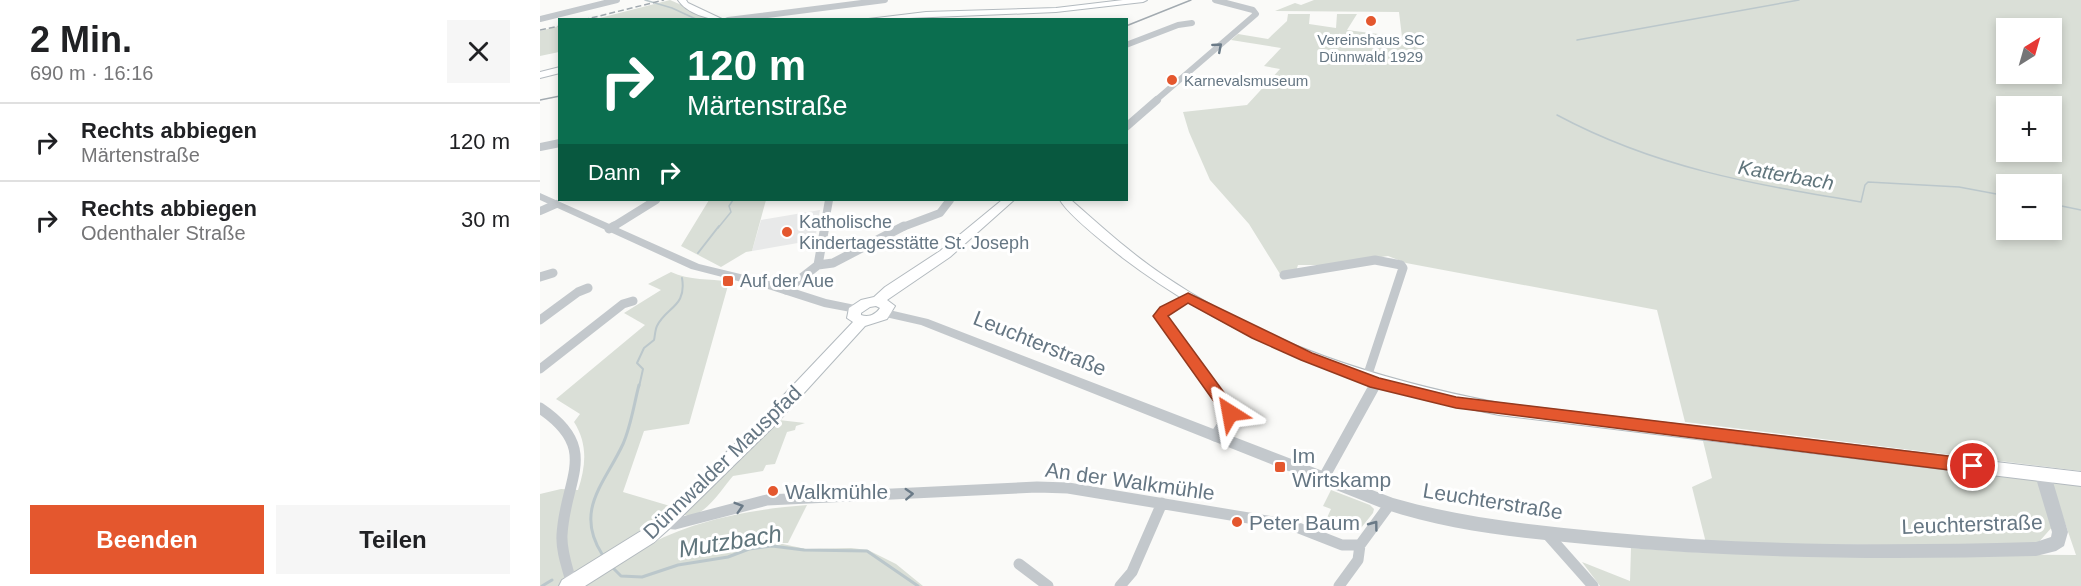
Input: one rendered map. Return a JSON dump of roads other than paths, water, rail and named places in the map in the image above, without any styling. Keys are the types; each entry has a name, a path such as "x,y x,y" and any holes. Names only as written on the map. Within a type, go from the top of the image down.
{"main road":[{"path":"682,0 685,5 715,18"},
{"path":"1019,0 1026,8 1026,12"},
{"path":"886,18 1026,12 1046,15 1143,0"},
{"path":"540,75 558,70"},
{"path":"858,315 872,321 890,290 945,254 1007,201"},
{"path":"1066,201 1107,238 1188,297 1257,334 1371,381 1456,403 1499,410 2081,479"},
{"name":"Dünnwalder Mauspfad","path":"571,585 664,523 767,423 858,315"}],"street":[{"path":"540,19 617,0"},
{"path":"744,18 885,0"},
{"path":"1128,125 1256,12 1215,0"},
{"path":"1128,44 1178,25 1192,23"},
{"path":"540,147 558,143"},
{"path":"540,196 695,267 786,290 858,315"},
{"path":"609,229 655,201"},
{"path":"818,265 829,201"},
{"path":"786,290 818,265 833,263 902,227 940,213 949,201"},
{"path":"540,211 556,204"},
{"path":"1284,275 1375,260 1388,261 1401,265 1403,268 1371,381 1323,479"},
{"path":"540,278 553,273"},
{"path":"540,320 578,292 588,288"},
{"path":"1188,297 1165,310 1160,316 1229,409 1228,417 1215,436"},
{"path":"540,369 623,304 633,300"},
{"name":"Leuchterstraße","path":"881,307 1390,504 1439,517 1547,534 1715,548 2036,549 2050,546 2058,541 2060,532 2043,475"},
{"path":"540,408 557,417 569,432 575,447 576,464 564,513 562,538 571,585"},
{"name":"An der Walkmühle","path":"664,523 686,522 767,500 1037,487 1068,488 1291,525 1342,545 1360,544"},
{"path":"1120,586 1132,572 1162,503"},
{"path":"1339,586 1358,560 1360,544 1390,504"},
{"path":"1547,534 1593,586"},
{"path":"1020,564 1048,586"}],"waterway":[{"name":"Mutzbach","path":"645,0 672,8 694,18"},
{"path":"1577,40 1799,0"},
{"name":"Katterbach","path":"1557,115 1594,133 1668,161 1705,172 1781,188 1861,202 1865,185 1868,182 1959,187 1996,194"},
{"name":"Mutzbach","path":"718,228 731,212 729,206 732,201"},
{"name":"Katterbach","path":"2062,206 2081,210"},
{"name":"Mutzbach","path":"698,253 719,226"},
{"name":"Mutzbach","path":"639,387 643,369 637,363 644,348 654,340 656,328 661,320 679,301 683,288 682,278"},
{"name":"Mutzbach","path":"602,554 594,538 591,524 592,510 601,484 626,437 639,385"},
{"name":"Mutzbach","path":"613,568 621,576 642,577 678,565 728,557 749,549 772,546 804,550 867,551 918,586"},
{"path":"542,586 552,580"}],"tram line":[{"path":"1128,25 1191,0"},
{"path":"540,100 558,96"}],"railway":[{"path":"591,18 664,0"},
{"path":"540,30 558,26"}],"place":[{"name":"Vereinshaus SC Dünnwald 1929","path":"1371,21"},
{"name":"Karnevalsmuseum","path":"1172,80"},
{"name":"Katholische Kindertagesstätte St. Joseph","path":"787,232"},
{"name":"Auf der Aue","path":"728,281"},
{"name":"Im Wirtskamp","path":"1280,467"},
{"name":"Walkmühle","path":"773,491"},
{"name":"Peter Baum","path":"1237,522"}]}
